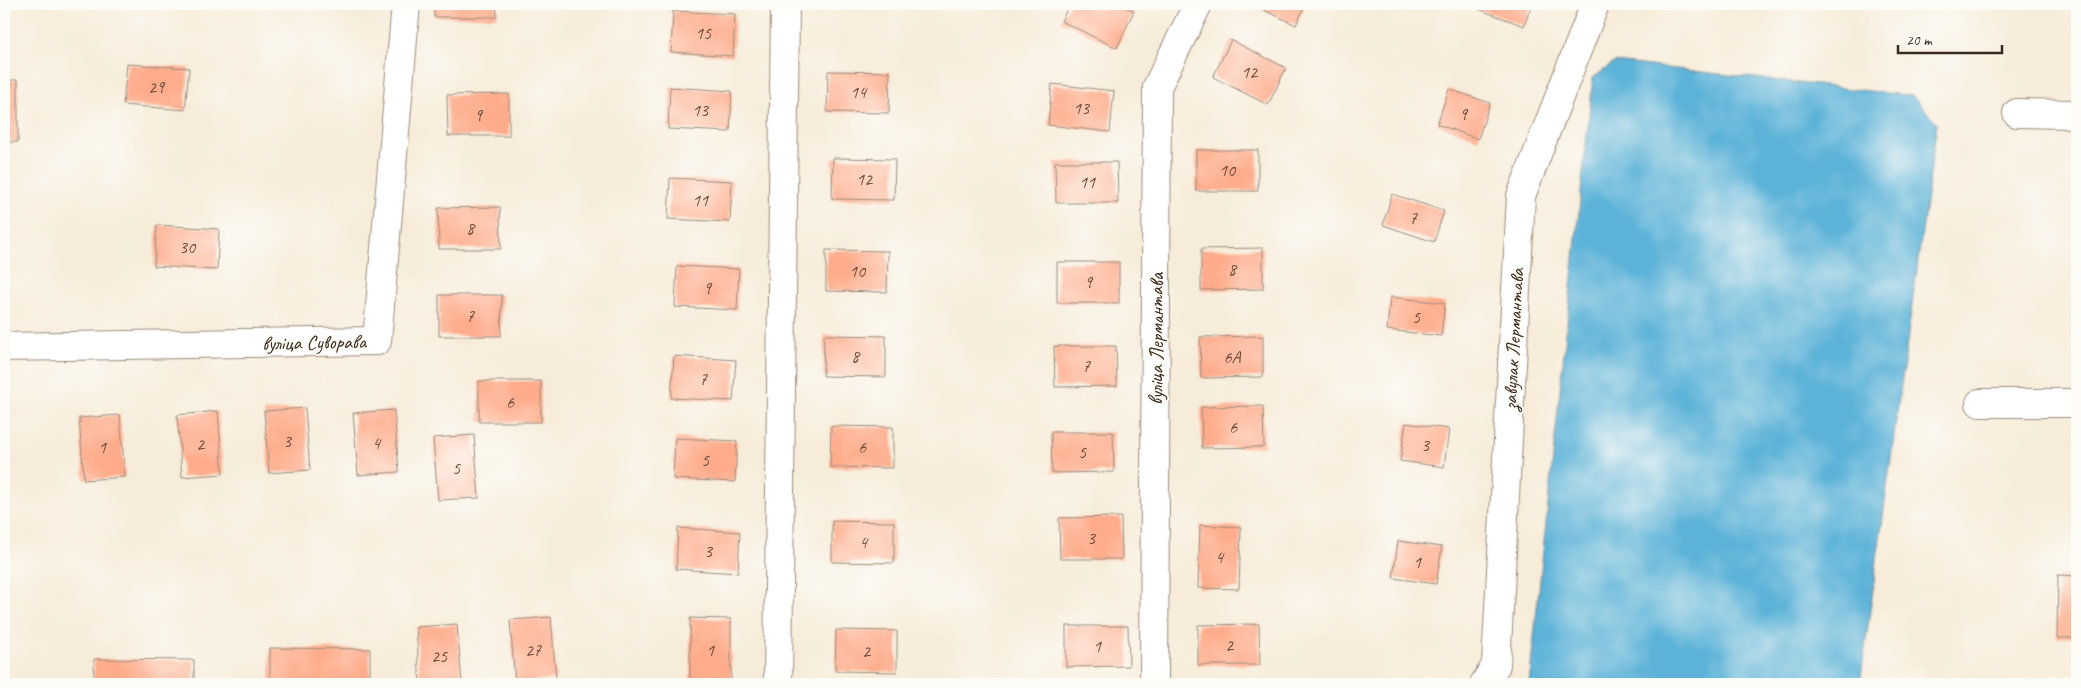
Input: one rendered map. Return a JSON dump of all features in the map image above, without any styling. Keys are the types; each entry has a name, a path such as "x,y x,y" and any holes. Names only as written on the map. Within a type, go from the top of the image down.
{"street":[{"name":"вуліца Суворава","path":"4,347 377,341 406,4"},
{"path":"778,684 785,4"},
{"name":"вуліца Лермантава","path":"1154,684 1157,87 1198,4"},
{"name":"завулак Лермантава","path":"1484,684 1496,665 1521,196 1595,4"},
{"path":"2017,113 2077,114"},
{"path":"1980,404 2077,403"}],"water":[{"path":"1615,62 1913,96 1937,123 1860,684 1529,684 1593,78"}],"building":[{"path":"434,4 496,4 497,17 434,17"},
{"path":"1070,4 1119,4 1134,11 1117,48 1061,21"},
{"path":"1251,4 1306,4 1296,25"},
{"path":"1474,4 1532,4 1524,26 1473,7"},
{"path":"673,11 735,14 733,56 671,52"},
{"path":"1231,40 1286,68 1268,105 1213,77"},
{"path":"127,64 189,68 185,110 123,105"},
{"path":"828,71 890,72 889,113 827,112"},
{"path":"4,80 18,80 18,142 4,142"},
{"path":"1052,84 1114,91 1110,132 1048,125"},
{"path":"670,87 732,91 730,132 668,129"},
{"path":"1449,89 1490,103 1478,139 1437,124"},
{"path":"509,94 509,136 448,136 447,95"},
{"path":"1196,150 1258,150 1258,191 1196,191"},
{"path":"833,158 895,159 894,200 832,199"},
{"path":"1055,162 1117,162 1118,203 1056,203"},
{"path":"670,178 732,181 730,222 668,219"},
{"path":"1392,194 1444,211 1434,242 1383,225"},
{"path":"500,207 501,249 439,249 438,208"},
{"path":"157,225 219,229 217,270 154,266"},
{"path":"1263,248 1263,289 1201,290 1201,249"},
{"path":"826,250 888,251 887,292 826,291"},
{"path":"1057,262 1119,262 1119,303 1057,303"},
{"path":"677,266 739,269 737,310 675,307"},
{"path":"439,295 502,295 501,336 439,336"},
{"path":"1390,297 1445,303 1441,336 1387,330"},
{"path":"824,335 886,336 886,377 823,376"},
{"path":"1263,336 1263,377 1201,378 1200,337"},
{"path":"1054,346 1116,346 1117,386 1055,387"},
{"path":"674,356 736,360 733,401 671,398"},
{"path":"479,381 541,381 541,422 479,422"},
{"path":"1263,406 1264,447 1202,448 1201,407"},
{"path":"305,408 310,470 269,473 264,411"},
{"path":"394,410 399,472 358,475 353,413"},
{"path":"218,411 223,474 182,477 177,415"},
{"path":"120,415 125,477 84,480 79,418"},
{"path":"1406,423 1449,429 1444,467 1400,461"},
{"path":"831,426 893,427 893,468 830,467"},
{"path":"1051,432 1113,432 1114,472 1052,473"},
{"path":"474,435 479,498 438,500 433,438"},
{"path":"675,438 737,441 735,482 673,479"},
{"path":"1121,517 1122,559 1060,559 1059,518"},
{"path":"832,521 894,522 894,563 832,562"},
{"path":"1200,525 1241,527 1239,589 1198,588"},
{"path":"678,528 740,532 738,573 676,569"},
{"path":"1398,541 1442,547 1436,584 1393,578"},
{"path":"2058,575 2077,576 2077,638 2057,638"},
{"path":"551,617 556,679 515,683 510,620"},
{"path":"690,618 731,619 731,681 690,681"},
{"path":"457,624 462,684 420,684 416,627"},
{"path":"1259,624 1260,665 1198,665 1198,625"},
{"path":"1066,626 1128,626 1129,666 1066,667"},
{"path":"836,630 897,631 897,672 835,671"},
{"path":"270,648 370,649 370,684 270,684"},
{"path":"94,659 194,660 194,684 94,684"}]}
